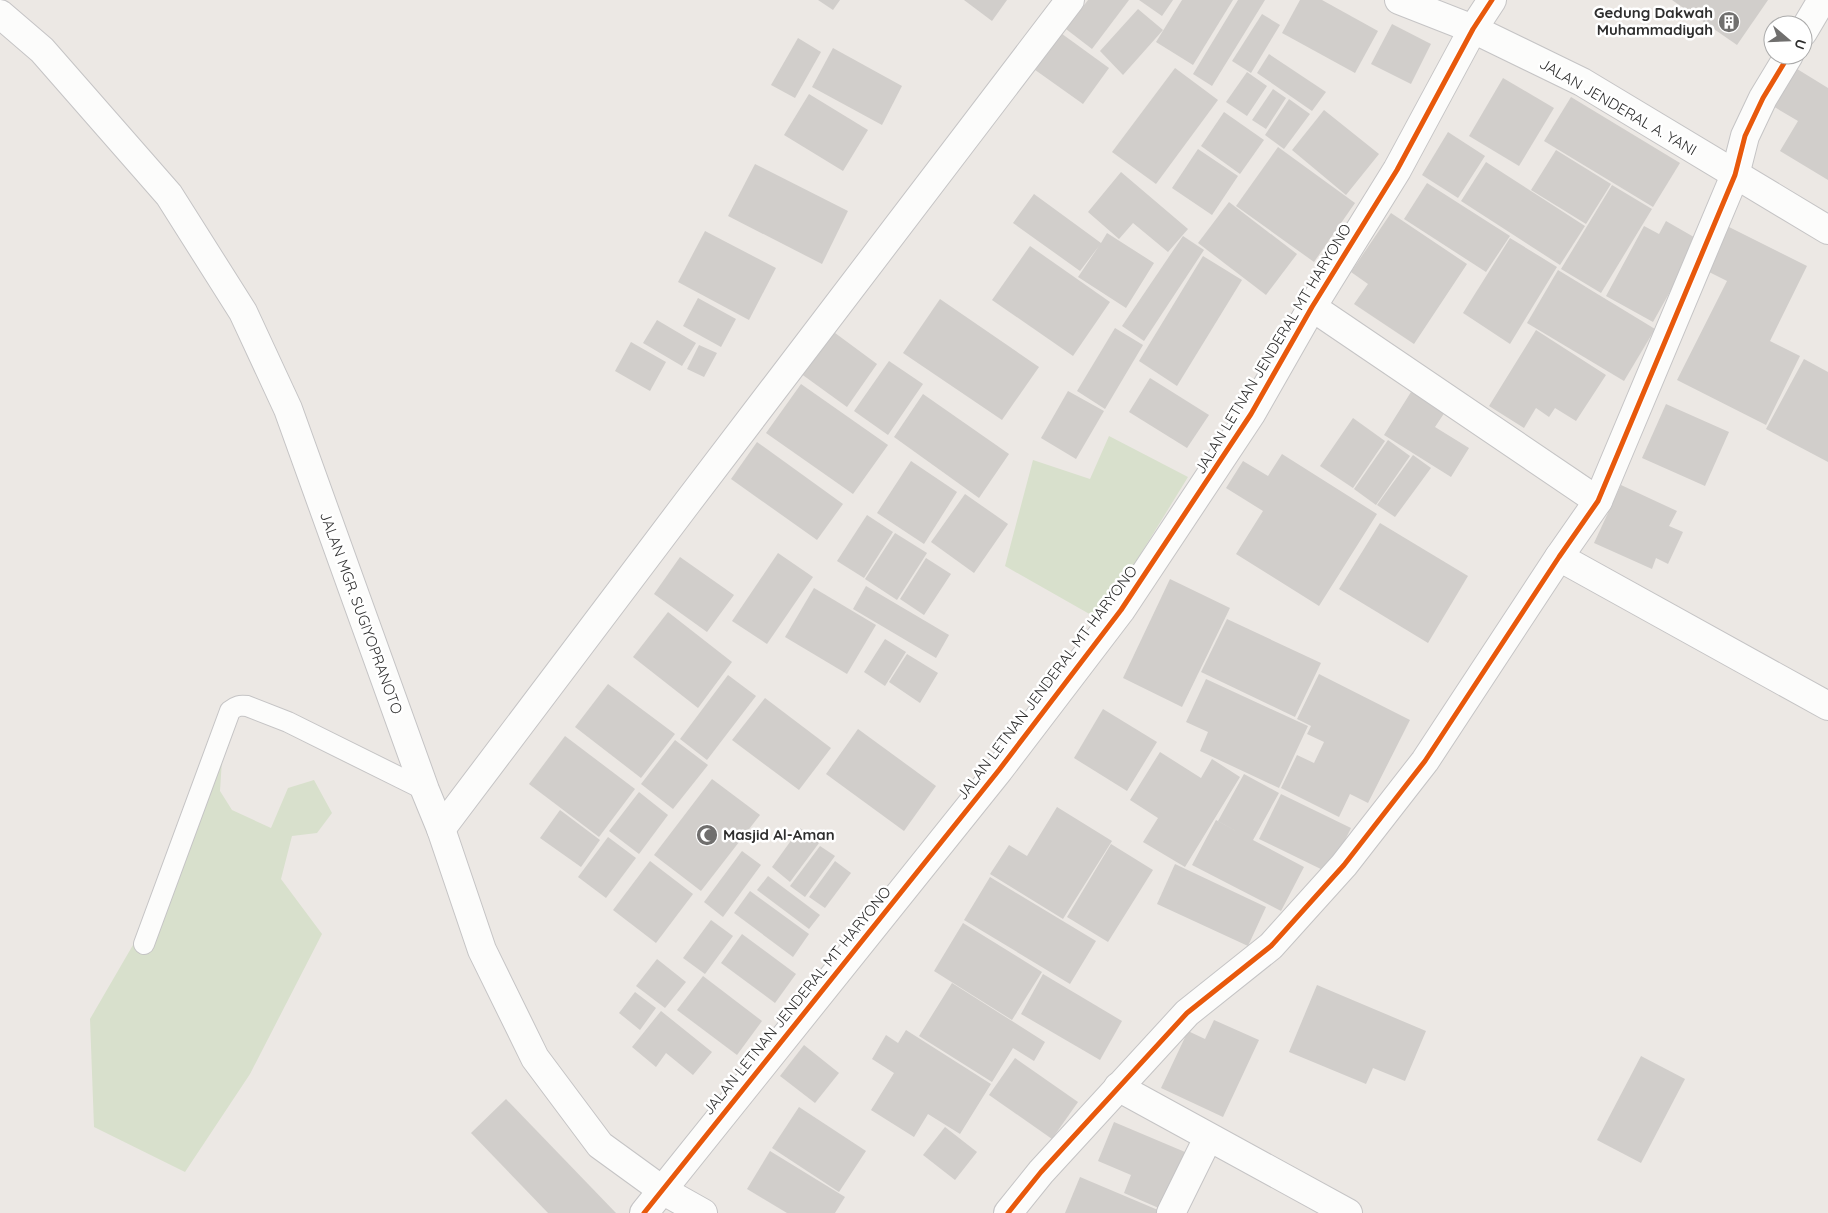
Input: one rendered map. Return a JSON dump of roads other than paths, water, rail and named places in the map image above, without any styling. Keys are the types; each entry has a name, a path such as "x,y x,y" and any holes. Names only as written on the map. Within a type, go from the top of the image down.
{"street":[{"path":"442,829 705,479 1070,0"},
{"name":"JALAN JENDERAL A. YANI","path":"1399,0 1473,29 1582,82 1828,230"},
{"name":"JALAN LETNAN JENDERAL MT HARYONO","path":"644,1213 999,770 1121,610 1251,414 1312,308 1397,170 1473,29 1492,0"},
{"path":"1813,15 1822,0"},
{"name":"JALAN MGR. SUGIYOPRANOTO","path":"0,14 42,50 169,195 243,312 288,409 425,790 442,829 482,950 535,1058 600,1145 662,1190 703,1213"},
{"path":"1008,1213 1041,1172 1187,1013 1271,946 1344,865 1425,761 1598,500 1735,175 1745,136 1763,98 1783,65"},
{"path":"1312,308 1598,500"},
{"path":"1559,557 1828,706"},
{"path":"1118,1087 1348,1213"},
{"path":"1171,1213 1208,1138"}],"lane":[{"path":"144,944 230,711 235,707 247,706 288,722 425,790"}],"place":[{"name":"Gedung Dakwah Muhammadiyah","path":"1729,22"},
{"name":"Masjid Al-Aman","path":"707,835"}]}
